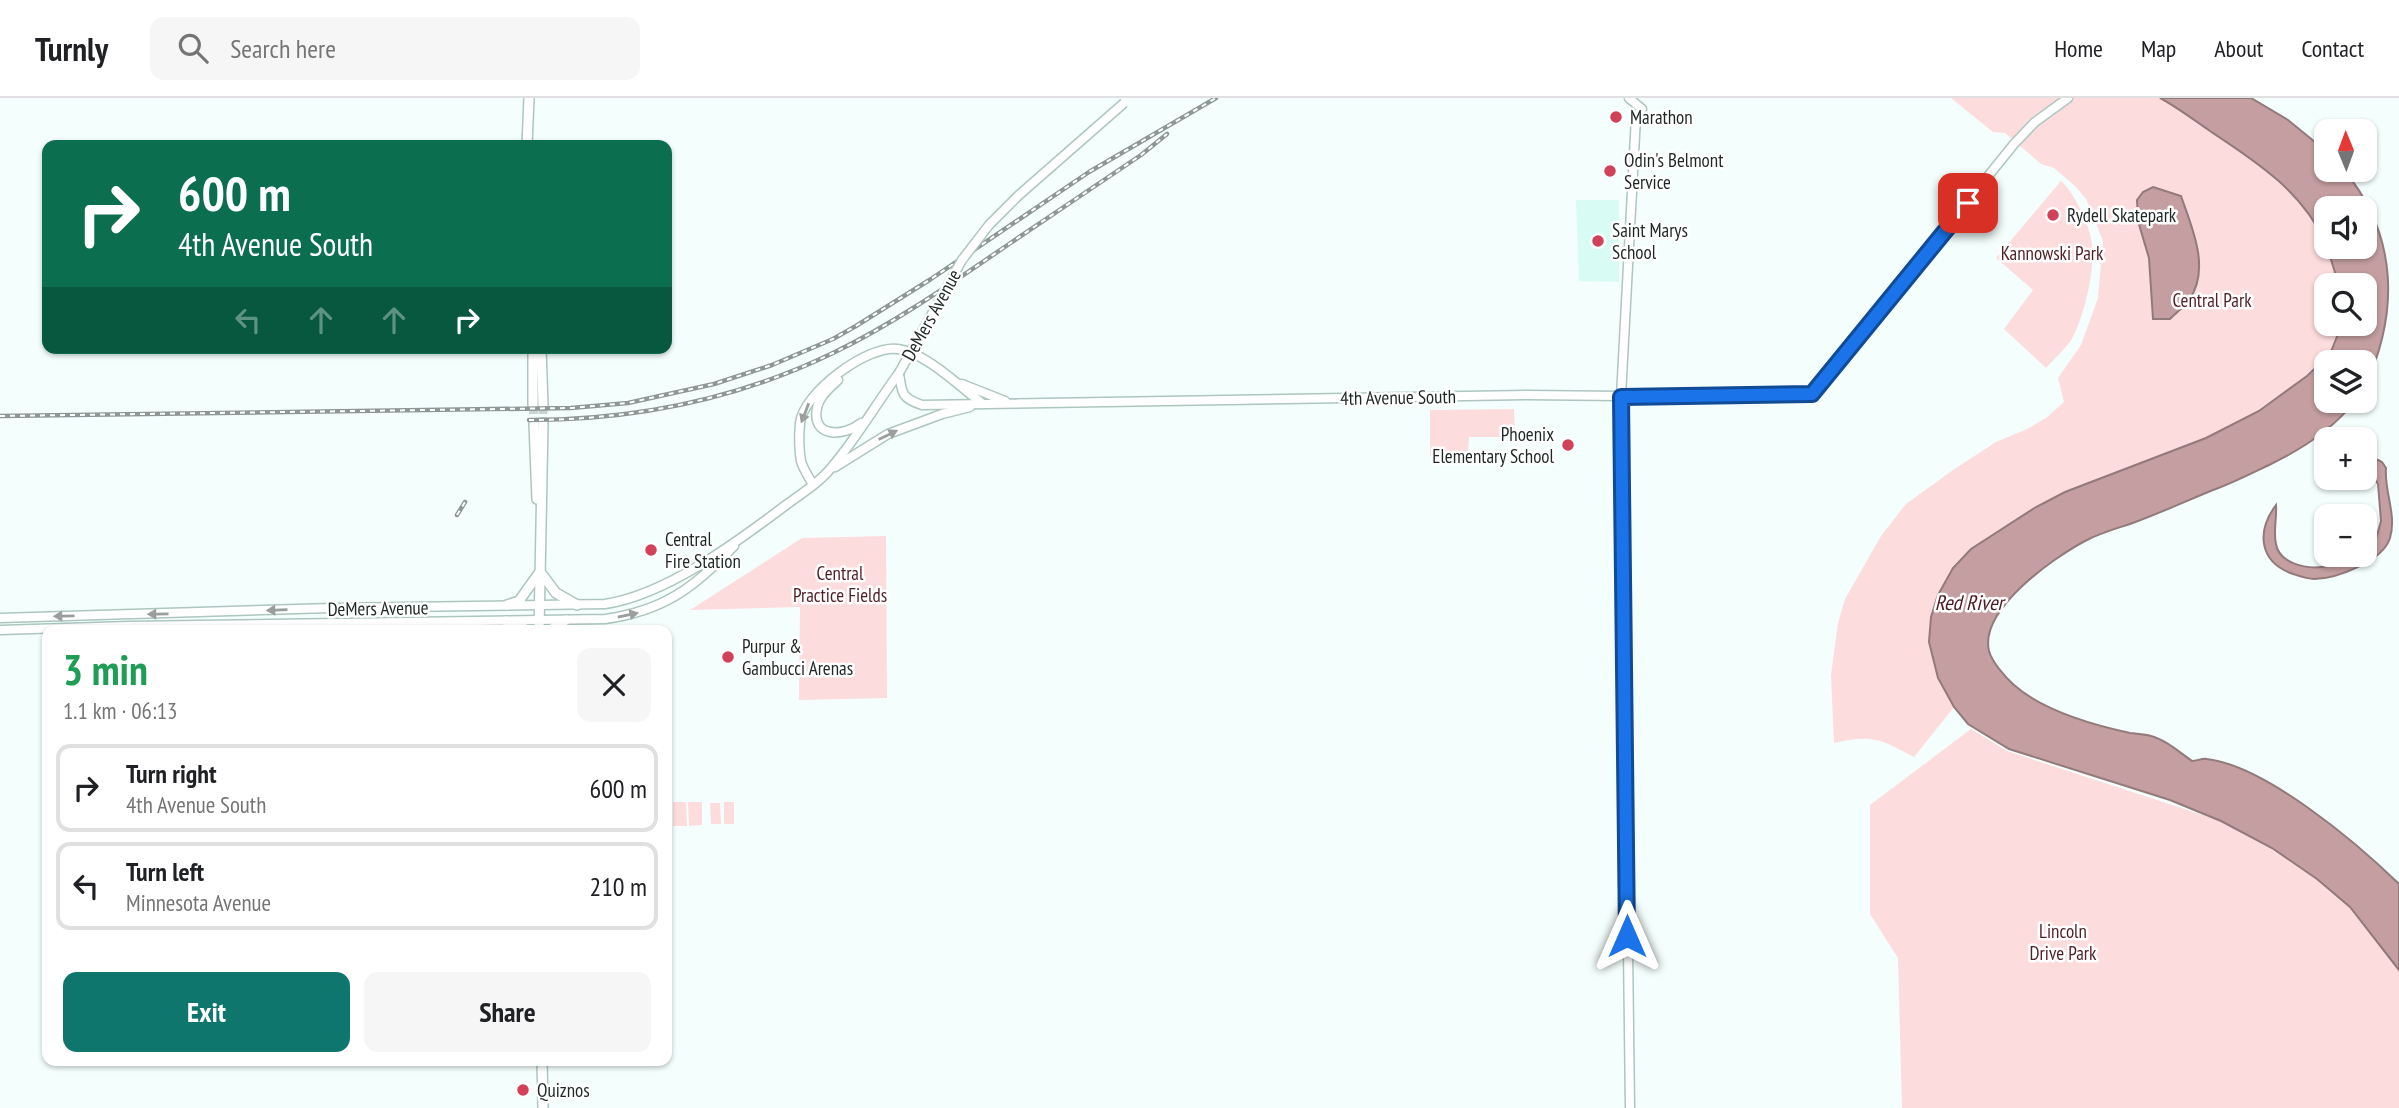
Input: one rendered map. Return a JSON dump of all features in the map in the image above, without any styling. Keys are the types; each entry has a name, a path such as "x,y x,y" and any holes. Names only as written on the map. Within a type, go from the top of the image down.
{"main road":[{"path":"527,140 528,98"},
{"path":"1629,98 1643,109 1636,118 1621,397 1630,1108"},
{"name":"4th Avenue South","path":"983,404 1527,395 1621,397 1812,394 2007,152 2035,122 2068,98"},
{"name":"DeMers Avenue","path":"0,618 331,608 577,605 622,602 649,592 741,539 830,470 899,373 962,260 989,225 1019,195 1127,101"},
{"path":"813,485 800,459 800,420 808,402 819,390 872,352 898,349 922,358 983,404"},
{"path":"534,354 538,405 541,354"},
{"path":"851,365 821,398 817,407 817,418 827,432 839,434 856,427 868,416"},
{"path":"899,373 903,395 910,401 922,405 983,404"},
{"path":"944,375 1012,404"},
{"path":"830,470 888,434 942,414 983,404"},
{"path":"538,424 534,463 540,529 539,625"},
{"name":"DeMers Avenue","path":"236,625 506,621 539,625 566,620 624,617 665,604 685,591 712,569 741,539"},
{"path":"540,571 556,593 577,605"},
{"path":"507,606 519,601 540,571"},
{"path":"676,577 685,591"},
{"path":"331,608 331,623"},
{"path":"558,625 566,620"},
{"path":"506,621 520,625"},
{"name":"DeMers Avenue","path":"0,630 42,629"},
{"path":"542,1066 543,1108"}],"shaded area":[{"name":"Saint Marys School","path":"1576,200 1619,200 1619,282 1579,281"}],"green space":[{"name":"Central Park","path":"1951,98 2164,100 2248,155 2288,188 2304,206 2314,221 2314,259 2331,259 2336,273 2314,273 2314,336 2337,336 2331,350 2314,350 2314,369 2307,376 2259,411 2206,438 2065,492 2036,507 1929,642 1938,678 1954,707 1914,757 1876,740 1858,739 1834,743 1831,675 1838,623 1845,599 1881,536 1906,504 1996,442 2046,418 2064,402 2058,378 2081,345 2098,298 2103,241 2086,199 2054,168 2041,164 2005,133 1993,132"},
{"name":"Kannowski Park","path":"2061,181 2081,210 2093,254 2091,278 2074,335 2046,368 2004,329 2033,290 1996,258"},
{"path":"1514,409 1515,437 1469,437 1468,456 1430,456 1430,410"},
{"name":"Central Practice Fields","path":"886,536 887,698 799,700 800,607 690,610 802,538"},
{"name":"Lincoln Drive Park","path":"1971,729 2007,751 2221,821 2272,848 2317,879 2350,907 2399,970 2399,1108 1902,1108 1898,958 1870,914 1870,805"},
{"path":"673,802 686,802 687,826 673,826"},
{"path":"688,802 702,802 702,825 689,826"},
{"path":"724,802 734,802 734,824 724,824"},
{"path":"710,803 720,803 721,824 711,824"}],"water":[{"name":"Red River","path":"2160,98 2251,98 2288,120 2314,141 2314,182 2352,182 2362,196 2314,196 2314,222 2277,180 2245,154"},
{"path":"2153,187 2181,196 2190,221 2199,262 2195,288 2187,303 2170,319 2153,319 2149,258 2138,221 2137,200 2143,192"},
{"name":"Red River","path":"2377,228 2384,249 2388,276 2388,304 2377,354 2377,350 2332,350 2337,336 2377,336 2377,273 2335,273 2331,259 2377,259"},
{"name":"Red River","path":"2314,369 2314,413 2344,413 2329,427 2314,427 2314,439 2283,458 2151,516 2102,533 2056,559 2022,586 2007,602 1989,635 1989,651 2007,678 2039,702 2084,721 2157,738 2192,761 2205,759 2230,765 2256,776 2283,791 2335,828 2399,884 2399,970 2350,907 2317,879 2272,848 2221,821 2170,800 2009,749 1968,724 1954,707 1938,678 1929,642 1931,617 1938,595 1953,568 1971,549 2036,507 2065,492 2206,438 2259,411"},
{"path":"2377,460 2386,468 2392,529 2386,546 2377,555 2377,535 2381,521"},
{"path":"2276,505 2275,535 2278,551 2287,560 2301,566 2358,567 2334,576 2314,579 2282,569 2267,554 2264,545 2265,525"}],"tunnel":[{"path":"533,405 534,424"},
{"path":"543,405 543,423"}],"railway":[{"path":"0,416 571,408 628,403 714,384 772,365 833,339 856,326 931,279 1089,172 1216,98"},
{"path":"529,420 607,416 685,404 760,383 833,353 879,329 945,288 1141,155 1167,134"},
{"path":"457,515 465,502"}],"place":[{"name":"Marathon","path":"1616,117"},
{"name":"Odin's Belmont Service","path":"1610,171"},
{"name":"Rydell Skatepark","path":"2053,215"},
{"name":"Saint Marys School","path":"1598,241"},
{"name":"Phoenix Elementary School","path":"1568,445"},
{"name":"Central Fire Station","path":"651,550"},
{"name":"Purpur & Gambucci Arenas","path":"728,657"},
{"name":"Quiznos","path":"523,1090"}],"route":[{"path":"1627,936 1621,397 1812,394 1968,203"}]}
